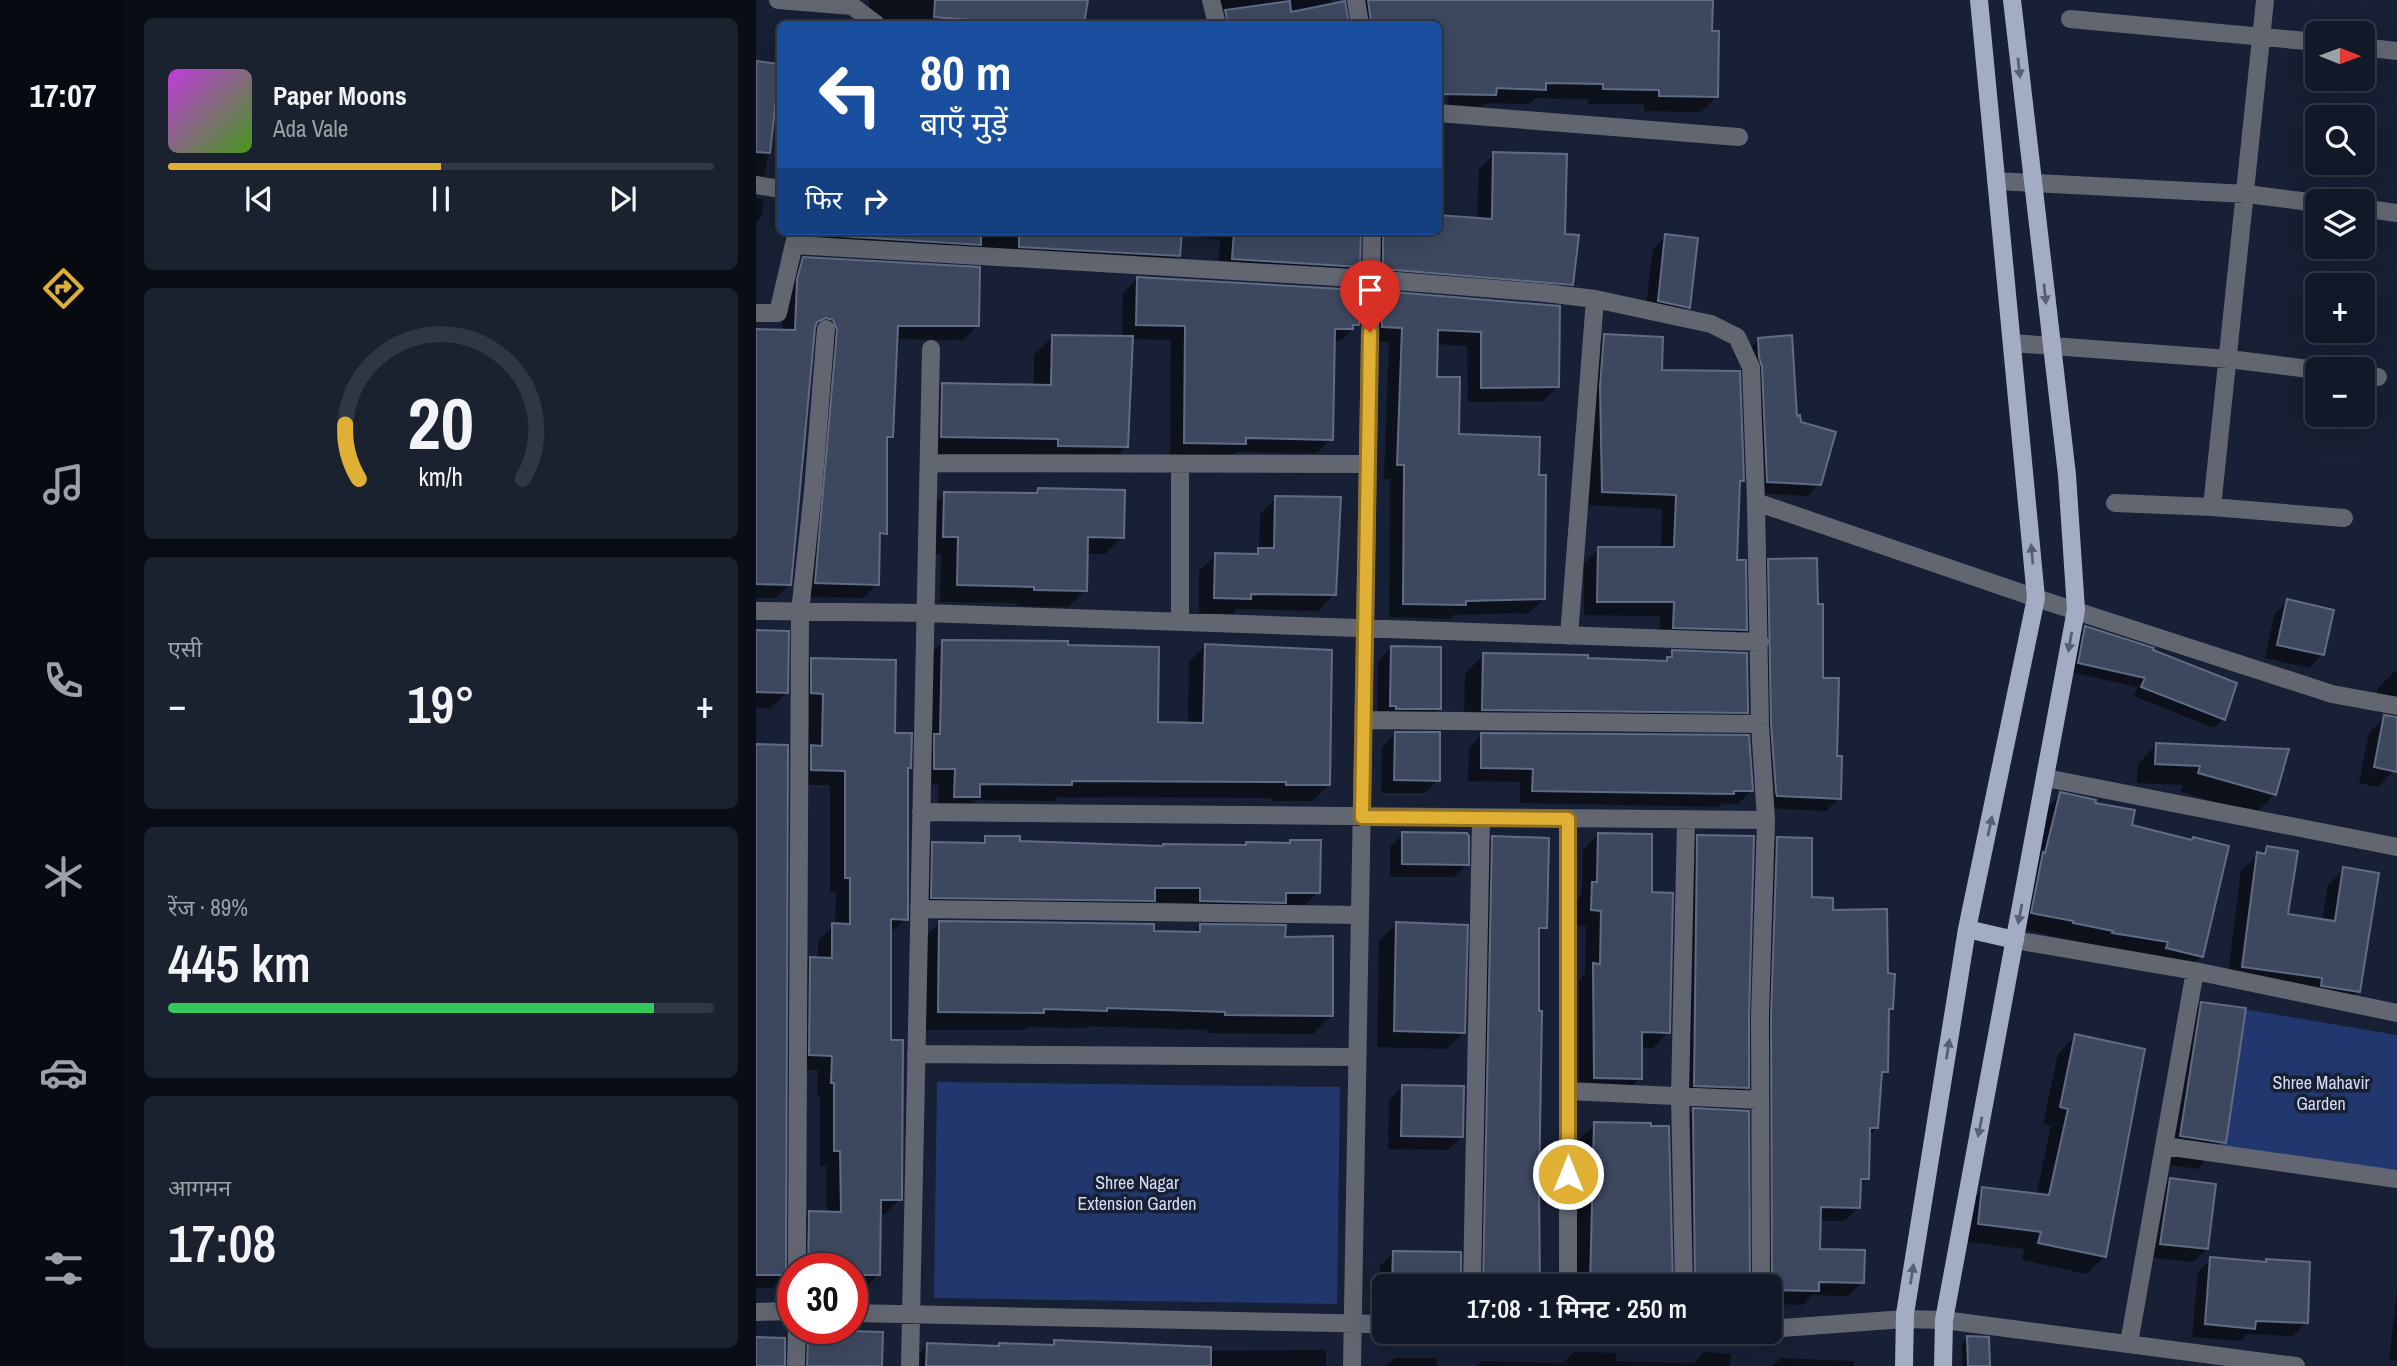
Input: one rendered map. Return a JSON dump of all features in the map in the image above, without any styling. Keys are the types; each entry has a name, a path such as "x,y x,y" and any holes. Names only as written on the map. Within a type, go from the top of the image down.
{"main road":[{"path":"1904,1366 1905,1319 1967,929 2036,598 1979,0"},
{"path":"1944,1366 1944,1320 2076,610 2067,475 2012,0"},
{"path":"1967,929 2015,940"}],"street":[{"path":"778,0 853,3 873,21"},
{"path":"1210,0 1216,21"},
{"path":"1356,0 1360,21"},
{"path":"2213,507 2266,0"},
{"path":"849,21 853,3"},
{"path":"2070,19 2305,40"},
{"path":"2375,48 2397,51"},
{"path":"1442,113 1738,137"},
{"path":"1996,181 2247,194 2305,201"},
{"path":"756,185 777,188"},
{"path":"2375,210 2397,213"},
{"path":"1352,1366 1372,235"},
{"path":"756,313 778,313 796,238 1371,279 1595,299 1711,324 1737,337 1751,367 1760,724 1766,820 1760,1100 1761,1274"},
{"path":"1569,636 1595,299"},
{"path":"797,1253 800,612 813,491 825,329"},
{"path":"2012,343 2229,359 2305,368"},
{"path":"909,1366 931,349"},
{"path":"929,463 1368,464"},
{"path":"1180,464 1180,622"},
{"path":"1756,502 2036,598 2332,694 2397,706"},
{"path":"2115,503 2213,507 2344,518"},
{"path":"756,611 926,613 1760,642"},
{"path":"1363,720 1760,724"},
{"path":"2046,778 2397,847"},
{"path":"921,812 1766,820"},
{"path":"1472,1274 1481,818"},
{"path":"1568,819 1568,1274"},
{"path":"1684,1274 1680,1096 1686,820"},
{"path":"919,909 1360,915"},
{"path":"2015,940 2195,971 2397,1013"},
{"path":"2129,1343 2195,971"},
{"path":"916,1054 1357,1057"},
{"path":"1568,1091 1760,1100"},
{"path":"2165,1146 2397,1179"},
{"path":"756,1312 777,1311"},
{"path":"868,1313 1372,1324"},
{"path":"1782,1328 1905,1319 1944,1320 2297,1366"},
{"path":"796,1366 797,1344"}],"green space":[{"name":"Shree Mahavir Garden","path":"2237,1008 2397,1035 2397,1175 2214,1145"},
{"name":"Shree Nagar Extension Garden","path":"937,1082 1340,1087 1337,1304 934,1298"}],"building":[{"path":"935,0 1088,0 1084,21 981,21 934,17"},
{"path":"1368,0 1713,0 1712,31 1719,31 1718,97 1659,96 1659,90 1603,89 1603,84 1546,83 1546,90 1497,88 1496,95 1442,94 1442,21 1371,21"},
{"path":"1290,1 1291,12 1345,1 1348,21 1227,21 1225,10"},
{"path":"756,61 777,64 777,91 770,153 756,152"},
{"path":"1493,152 1567,154 1565,234 1579,235 1573,285 1383,269 1383,235 1442,235 1442,215 1492,219"},
{"path":"1665,234 1698,238 1690,308 1658,301"},
{"path":"824,235 981,235 981,245"},
{"path":"1019,235 1182,235 1180,256 1019,247"},
{"path":"1234,235 1361,235 1360,267 1232,259"},
{"path":"803,257 980,267 979,326 898,326 893,437 887,437 887,534 880,533 879,585 815,583 837,330 833,320 826,318 817,322 815,328 791,585 756,584 756,329 795,330 797,279"},
{"path":"1137,277 1360,290 1359,325 1353,325 1353,329 1335,329 1333,440 1246,438 1246,444 1184,443 1185,326 1136,325"},
{"path":"1382,291 1560,306 1559,387 1481,388 1481,332 1438,330 1437,377 1460,377 1459,434 1540,437 1539,475 1546,475 1545,599 1466,601 1466,605 1403,604 1404,465 1397,465 1402,328 1382,327"},
{"path":"1604,334 1663,337 1662,370 1740,371 1744,481 1740,481 1737,560 1746,560 1747,630 1673,628 1674,602 1597,602 1598,547 1674,547 1676,495 1602,492 1600,386"},
{"path":"1052,335 1133,336 1128,447 1058,446 1058,439 941,437 942,383 1051,385"},
{"path":"1792,335 1797,416 1800,415 1801,422 1836,432 1821,485 1767,482 1762,367 1758,338"},
{"path":"1038,488 1125,490 1124,538 1088,537 1087,591 957,585 958,537 943,537 944,492 1037,493"},
{"path":"1275,496 1341,497 1336,595 1251,594 1251,599 1214,598 1215,553 1258,554 1258,548 1274,548"},
{"path":"1817,558 1818,604 1823,604 1823,678 1839,678 1837,756 1842,756 1841,799 1777,796 1776,792 1771,724 1768,559"},
{"path":"2287,599 2334,610 2324,655 2277,645"},
{"path":"2085,626 2154,648 2153,650 2237,683 2225,720 2141,687 2145,678 2078,663"},
{"path":"756,630 789,631 788,693 756,692"},
{"path":"942,640 1068,641 1068,645 1159,647 1158,722 1203,723 1205,644 1332,650 1330,785 1286,785 1286,782 1072,781 1072,785 980,784 980,797 954,797 955,769 934,769 934,734 940,734"},
{"path":"1391,646 1441,647 1441,709 1396,709 1396,706 1390,706"},
{"path":"1672,650 1747,653 1748,713 1482,710 1483,653 1588,655 1588,658 1667,661 1667,657 1672,657"},
{"path":"811,658 896,660 895,733 912,733 911,768 908,768 908,920 891,919 891,1040 903,1040 902,1200 881,1200 880,1275 868,1275 868,1253 808,1253 809,1211 841,1212 840,1151 834,1151 832,1056 809,1055 810,957 832,958 832,923 850,924 850,878 845,878 845,771 811,770 811,745 822,746 823,694 811,693"},
{"path":"2384,715 2397,717 2397,772 2374,767"},
{"path":"1395,732 1440,732 1440,781 1394,780"},
{"path":"1481,733 1749,735 1753,791 1734,791 1734,794 1532,791 1533,769 1481,768"},
{"path":"2156,743 2289,749 2276,795 2198,773 2200,766 2155,764"},
{"path":"756,744 788,745 786,1253 777,1253 777,1275 756,1275"},
{"path":"2060,792 2096,800 2095,803 2135,810 2132,825 2229,846 2203,957 2166,948 2168,942 2112,933 2113,931 2073,921 2031,913 2043,852 2045,853"},
{"path":"1402,832 1467,833 1469,865 1402,864"},
{"path":"1598,833 1652,834 1652,892 1673,893 1670,1033 1642,1032 1642,1079 1594,1078 1593,963 1600,964 1601,911 1591,910 1592,882 1597,882"},
{"path":"1697,835 1754,836 1749,1088 1694,1086"},
{"path":"985,836 1020,836 1020,841 1163,846 1246,845 1246,842 1290,843 1290,840 1321,840 1320,893 1286,893 1286,903 1200,901 1200,888 1155,888 1155,901 931,898 932,842 985,843"},
{"path":"1492,836 1549,838 1547,928 1539,928 1539,1011 1542,1011 1540,1274 1483,1274"},
{"path":"1777,837 1812,838 1812,897 1833,898 1833,910 1887,909 1888,973 1895,974 1893,1009 1889,1009 1888,1072 1882,1072 1878,1128 1870,1128 1869,1179 1861,1179 1860,1208 1821,1207 1820,1249 1865,1250 1864,1283 1819,1282 1819,1291 1782,1290 1782,1274 1772,1274 1771,1016"},
{"path":"2267,846 2298,851 2288,914 2335,921 2343,867 2379,873 2360,992 2321,986 2322,978 2242,967 2257,852 2265,854"},
{"path":"939,921 1154,924 1154,931 1200,932 1200,924 1286,925 1285,937 1333,936 1333,1016 1225,1015 1225,1012 1107,1008 1107,1011 1044,1009 1044,1013 938,1012"},
{"path":"1396,922 1468,925 1465,1033 1394,1031"},
{"path":"2201,1002 2246,1008 2226,1143 2180,1136"},
{"path":"2075,1034 2145,1049 2106,1257 2038,1243 2041,1232 1978,1224 1982,1187 2049,1195 2068,1109 2060,1107"},
{"path":"1402,1085 1464,1086 1463,1137 1401,1136"},
{"path":"1693,1108 1749,1111 1750,1274 1695,1274"},
{"path":"1594,1122 1669,1126 1673,1274 1590,1274"},
{"path":"2170,1178 2216,1184 2208,1249 2160,1244"},
{"path":"1393,1251 1461,1252 1461,1274 1392,1274"},
{"path":"2210,1257 2266,1262 2266,1259 2310,1262 2308,1323 2256,1321 2255,1329 2205,1324"},
{"path":"868,1332 883,1332 882,1366 807,1366 808,1344 868,1344"},
{"path":"1967,1336 1989,1337 1990,1366 1968,1366"},
{"path":"756,1337 777,1338 777,1344 785,1344 785,1366 756,1366"},
{"path":"1054,1340 1211,1347 1211,1366 926,1366 927,1343 1054,1345"}],"route":[{"path":"1370,332 1362,817 1568,819 1568,1174"}]}
